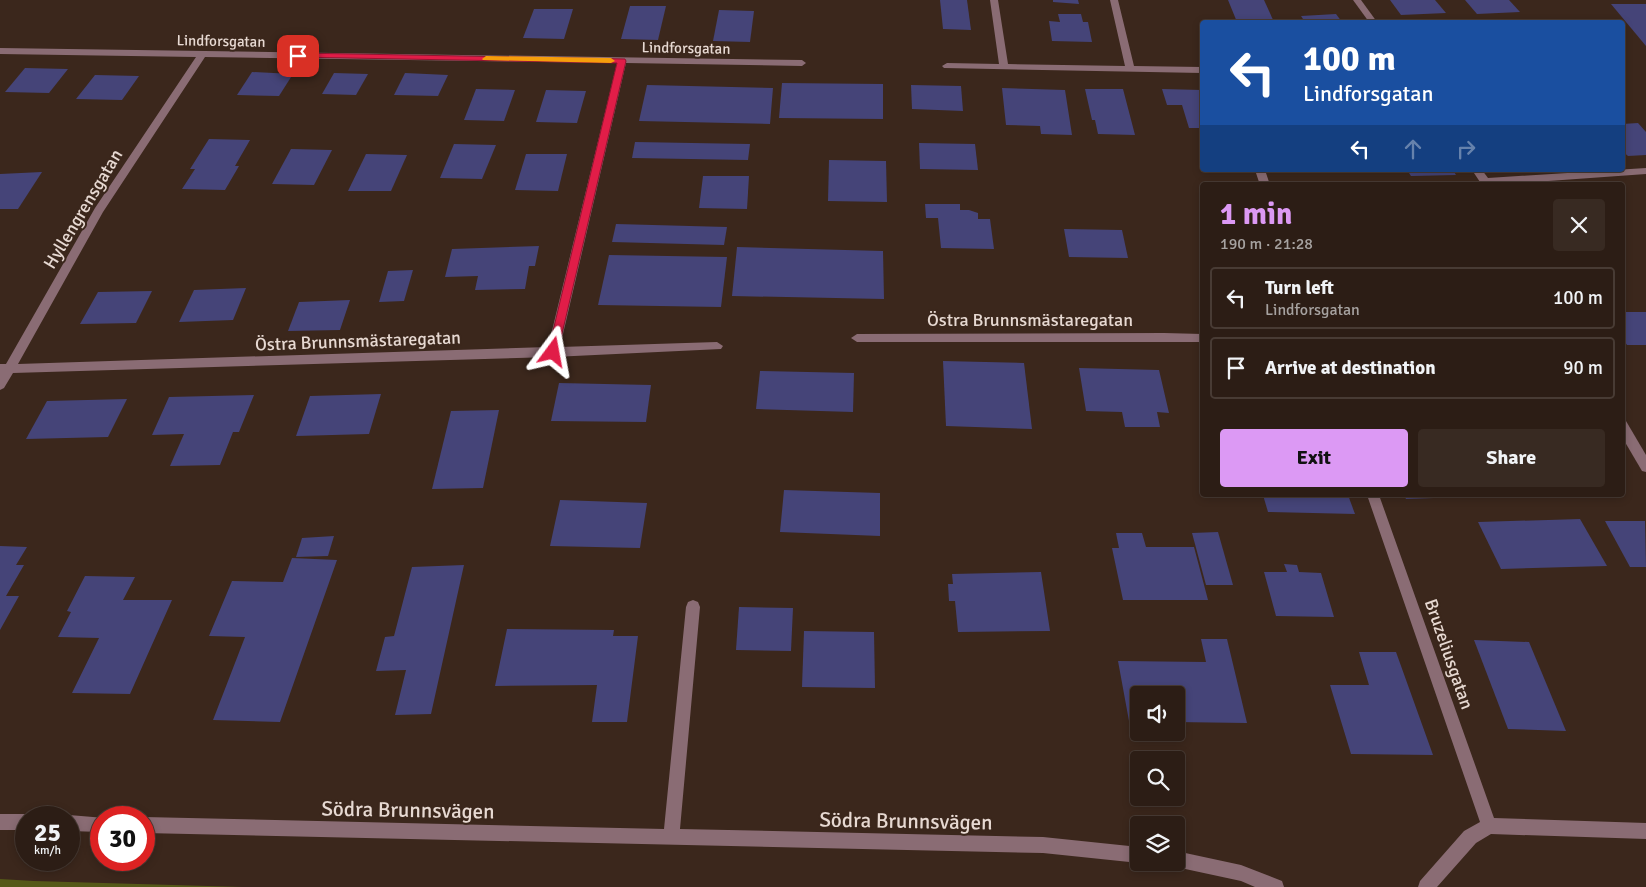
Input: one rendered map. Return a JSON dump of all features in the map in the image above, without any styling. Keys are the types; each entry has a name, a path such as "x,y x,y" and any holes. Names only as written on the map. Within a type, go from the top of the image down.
{"street":[{"path":"994,0 1004,66"},
{"path":"1114,0 1130,68"},
{"path":"1357,0 1372,20"},
{"name":"Lindforsgatan","path":"0,51 802,63"},
{"name":"Hyllengrensgatan","path":"0,385 5,369 99,211 202,54"},
{"path":"553,352 622,61"},
{"path":"948,66 1200,70"},
{"path":"1511,182 1646,171"},
{"name":"Östra Brunnsmästaregatan","path":"857,338 1200,338"},
{"name":"Östra Brunnsmästaregatan","path":"5,369 717,346"},
{"path":"1625,430 1646,466"},
{"name":"Bruzeliusgatan","path":"1375,497 1489,826"},
{"path":"671,838 693,607"},
{"path":"0,822 15,822"},
{"name":"Södra Brunnsvägen","path":"155,825 1043,845 1130,854"},
{"path":"1426,887 1470,837 1489,826 1646,831"},
{"path":"1185,861 1241,873 1276,887"}],"green space":[{"path":"0,879 34,881 243,887 0,887"}],"building":[{"path":"940,0 967,0 971,30 943,29"},
{"path":"1053,0 1078,0 1079,4 1053,2"},
{"path":"1228,0 1264,0 1273,20 1236,20"},
{"path":"1390,0 1435,0 1446,13 1401,15"},
{"path":"1465,0 1509,0 1520,12 1477,14"},
{"path":"1611,4 1646,4 1646,46 1625,20"},
{"path":"630,6 666,6 658,40 621,39"},
{"path":"534,9 573,9 564,39 523,38"},
{"path":"719,10 754,11 750,42 713,41"},
{"path":"1058,14 1081,14 1083,22 1088,22 1092,42 1052,41 1049,21 1060,22"},
{"path":"1336,14 1340,20 1304,20 1301,16"},
{"path":"25,68 68,69 49,93 5,92"},
{"path":"252,72 293,74 279,96 237,95"},
{"path":"334,73 368,74 356,95 322,94"},
{"path":"405,73 448,75 438,96 394,95"},
{"path":"95,75 139,76 122,100 76,99"},
{"path":"782,83 883,84 883,119 779,118"},
{"path":"647,85 773,88 770,124 639,121"},
{"path":"911,85 961,86 963,111 912,109"},
{"path":"1002,88 1065,90 1072,135 1041,134 1040,126 1006,125"},
{"path":"476,89 515,90 504,121 464,120"},
{"path":"1085,89 1123,89 1135,135 1098,134 1095,120 1092,120"},
{"path":"1162,89 1200,90 1200,128 1189,128 1182,105 1167,105"},
{"path":"546,90 586,91 577,123 536,122"},
{"path":"1638,123 1646,132 1646,155 1628,156 1625,154 1625,124"},
{"path":"209,139 250,140 235,166 239,166 225,190 182,189 195,169 190,169"},
{"path":"635,142 750,144 748,160 632,158"},
{"path":"919,143 975,144 978,170 920,169"},
{"path":"454,144 496,145 482,179 440,178"},
{"path":"291,149 332,150 314,185 272,184"},
{"path":"366,154 407,155 391,191 348,191"},
{"path":"526,154 567,154 558,191 515,190"},
{"path":"829,160 886,161 887,202 828,201"},
{"path":"42,172 18,209 0,209 0,174"},
{"path":"1408,172 1454,172 1456,175 1411,176"},
{"path":"703,176 749,176 747,209 699,208"},
{"path":"925,204 960,204 960,210 978,213 978,219 990,219 994,249 941,248 938,218 926,218"},
{"path":"616,224 727,227 724,245 612,242"},
{"path":"1064,229 1122,230 1128,258 1069,257"},
{"path":"539,246 535,266 529,266 525,289 475,290 478,276 445,277 452,249"},
{"path":"737,247 883,251 884,299 732,296"},
{"path":"609,255 727,257 721,307 598,305"},
{"path":"413,270 404,301 379,302 388,271"},
{"path":"246,288 233,320 179,322 194,290"},
{"path":"152,291 136,323 80,324 98,292"},
{"path":"350,300 340,330 288,331 299,302"},
{"path":"1625,312 1646,312 1646,345 1627,345 1625,342"},
{"path":"943,361 1024,363 1032,429 946,426"},
{"path":"1079,368 1159,370 1169,413 1157,412 1160,427 1125,427 1122,412 1086,411"},
{"path":"760,371 854,373 853,412 756,409"},
{"path":"559,383 651,385 646,422 551,421"},
{"path":"381,394 369,434 296,436 310,396"},
{"path":"254,395 239,432 233,432 220,465 170,466 184,434 152,435 169,397"},
{"path":"127,399 108,437 26,439 47,401"},
{"path":"499,410 483,488 432,489 451,411"},
{"path":"784,490 880,493 880,536 780,532"},
{"path":"1264,497 1349,497 1355,514 1268,512"},
{"path":"1405,497 1462,497 1406,499"},
{"path":"560,500 647,503 640,548 550,546"},
{"path":"1580,519 1607,566 1501,569 1478,522"},
{"path":"1605,521 1645,521 1646,567 1630,567"},
{"path":"1218,532 1233,585 1206,585 1192,533"},
{"path":"1116,533 1142,533 1146,547 1194,547 1208,600 1123,600 1112,548 1119,548"},
{"path":"334,536 328,556 296,557 302,538"},
{"path":"0,546 27,547 16,565 24,565 6,596 19,596 0,630"},
{"path":"292,558 337,560 280,722 213,720 245,637 209,636 232,581 283,582"},
{"path":"1284,564 1297,565 1299,572 1321,573 1334,617 1276,616 1264,572 1287,572"},
{"path":"464,565 431,714 395,715 406,670 376,671 385,637 394,636 412,567"},
{"path":"1041,572 1050,631 958,632 955,601 949,601 948,584 953,584 952,574"},
{"path":"85,576 135,577 123,600 172,600 130,694 72,693 99,638 58,637 71,612 67,611"},
{"path":"739,607 793,608 791,651 736,650"},
{"path":"507,629 614,630 613,636 638,636 627,722 592,722 597,685 495,686"},
{"path":"804,631 874,632 875,688 802,687"},
{"path":"1201,639 1227,639 1247,723 1185,722 1185,686 1130,686 1129,721 1118,661 1206,662"},
{"path":"1474,640 1529,642 1566,731 1508,729"},
{"path":"1359,652 1396,652 1433,755 1351,754 1330,685 1369,685"}],"slow traffic":[{"path":"486,59 611,61"}],"route":[{"path":"298,56 622,61 553,352"}]}
